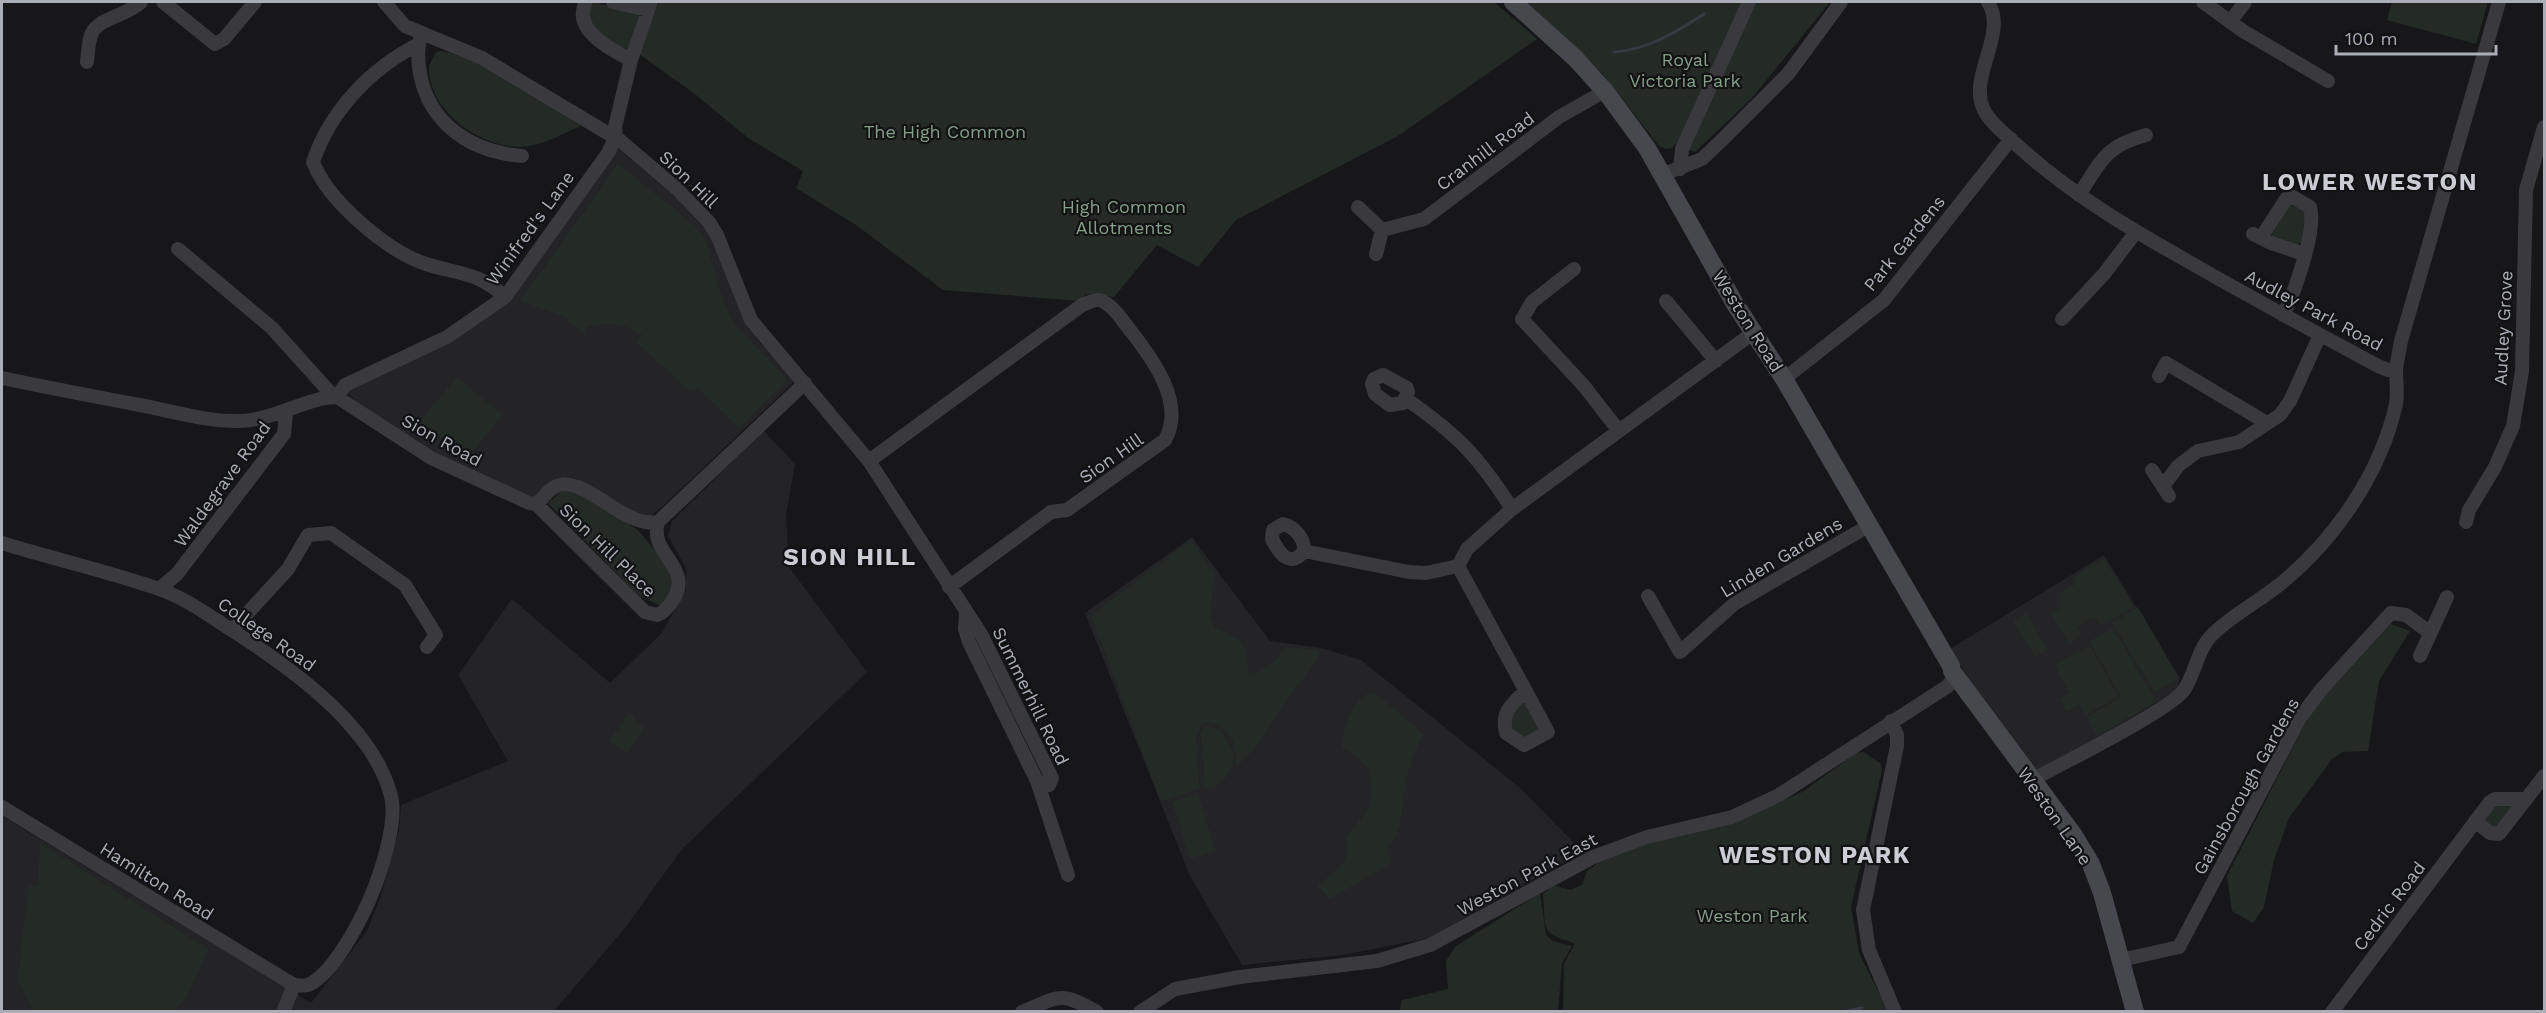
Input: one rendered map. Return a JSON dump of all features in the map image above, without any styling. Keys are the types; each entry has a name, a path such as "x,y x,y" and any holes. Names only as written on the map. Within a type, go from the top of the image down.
{"street":[{"path":"87,62 92,33 102,22 131,11 141,2"},
{"path":"164,2 215,44 224,39 255,2"},
{"name":"Sion Hill","path":"384,2 420,39 482,58 609,134 615,134 677,189 709,222 751,320 869,461 949,587 1051,512 1067,510 1165,440 1171,426 1170,401 1149,355 1120,316 1104,303 1093,300 1082,305 869,461"},
{"path":"586,2 583,13 586,25 592,33 631,60"},
{"path":"614,2 649,6"},
{"name":"Weston Road","path":"1513,2 1575,57 1672,171 1675,201 1753,333 1784,379 1952,668"},
{"path":"1672,171 1749,2"},
{"path":"1672,171 1702,159 1762,101 1788,74 1841,2"},
{"name":"Audley Park Road","path":"1988,2 1992,7 1993,30 1982,77 1983,108 1990,118 2043,169 2136,232 2283,315 2378,366 2388,369 2396,368 2397,402 2382,447 2367,480 2328,536 2281,584 2213,634 2201,650 2184,691 2155,711 2032,780"},
{"path":"2203,2 2230,22 2328,81"},
{"path":"2230,22 2245,2"},
{"path":"2396,368 2401,341 2499,2"},
{"name":"Winifred's Lane","path":"336,397 345,385 447,337 505,297 608,153 615,134 631,60 649,6"},
{"path":"420,39 419,66 426,95 443,123 479,147 522,156"},
{"path":"420,39 384,63 350,97 313,162 316,171 372,234 418,261 483,279 505,297"},
{"name":"Cranhill Road","path":"1382,230 1424,219 1559,117 1605,91"},
{"name":"Audley Grove","path":"2466,522 2469,510 2495,467 2513,426 2522,371 2526,190 2544,127"},
{"path":"2079,195 2109,150 2123,141 2146,135"},
{"name":"Park Gardens","path":"1784,379 1884,300 2011,139"},
{"path":"2283,315 2295,292 2304,254 2313,215 2310,207 2293,197 2286,199 2280,205 2257,236 2304,254"},
{"path":"1358,207 1382,230 1376,254"},
{"path":"2062,318 2104,274 2136,232"},
{"name":"Sion Road","path":"178,249 272,328 336,397 431,458 536,504"},
{"path":"1574,269 1532,302 1518,321 1584,386 1619,431"},
{"path":"1666,301 1716,361"},
{"path":"1304,551 1409,572 1426,573 1458,566 1473,543 1512,509 1753,333"},
{"path":"2152,470 2166,490 2178,466 2199,451 2239,442 2280,415 2290,401 2320,335"},
{"path":"2158,376 2166,363 2267,423"},
{"path":"2,378 176,413 236,422 254,421 324,398 336,397"},
{"path":"536,504 552,488 574,485 629,519 646,524 658,522 805,383"},
{"path":"1406,399 1446,426 1473,454 1512,509"},
{"name":"Waldegrave Road","path":"159,589 177,574 284,434 286,412"},
{"name":"Sion Hill Place","path":"536,504 645,612 657,615 670,604 679,585 678,574 655,532 658,522"},
{"name":"Linden Gardens","path":"1648,596 1680,651 1734,604 1870,525"},
{"path":"232,630 288,569 308,535 331,533 405,585 436,635 427,647"},
{"name":"College Road","path":"2,543 159,589 200,609 302,677 337,711 384,774 392,797 389,837 370,899 354,933 325,970 307,985 294,986"},
{"path":"1458,566 1525,691"},
{"name":"Waldegrave Road","path":"175,596 177,574"},
{"name":"Summerhill Road","path":"949,587 981,634 1052,778 1049,785 1037,781 1068,876"},
{"path":"2420,656 2429,632 2447,597"},
{"name":"Gainsborough Gardens","path":"2121,960 2179,947 2300,718 2320,691 2391,613 2406,615 2429,632"},
{"name":"Weston Lane","path":"1952,668 2073,834 2091,864 2135,1011"},
{"name":"Weston Park East","path":"1140,1011 1175,989 1240,977 1338,968 1377,961 1430,945 1593,857 1647,837 1732,817 1778,795 1948,686 1953,678 1952,668"},
{"path":"1891,721 1897,735 1897,746 1864,896 1863,923 1869,950 1895,1011"},
{"path":"2475,821 2490,833 2499,834 2544,776"},
{"name":"Cedric Road","path":"2332,1011 2475,821 2495,799 2526,799"},
{"name":"Hamilton Road","path":"2,807 294,986"},
{"path":"284,1011 294,986"},
{"path":"1022,1011 1054,998 1071,997 1097,1011"}],"shaded area":[{"path":"616,147 696,214 713,241 747,325 760,343 796,380 663,506 652,515 641,517 578,479 570,477 551,481 533,498 443,458 374,416 347,393 347,389 510,296"},
{"path":"764,431 795,464 786,515 789,567 867,672 682,849 625,928 554,1011 2,1011 2,816 311,1003 367,931 381,896 399,830 401,805 508,761 458,675 512,599 610,683 662,633 686,589 686,568 668,536 672,521"},
{"path":"1192,537 1270,641 1321,648 1361,660 1519,787 1583,852 1428,938 1343,955 1242,965 1190,876 1085,613"},
{"path":"2104,555 2180,678 2177,690 2103,735 2034,771 1982,700 1950,649"}],"green space":[{"path":"595,2 639,14 628,49 613,47 589,24 588,11"},
{"name":"The High Common","path":"659,2 1494,2 1537,39 1398,136 1236,220 1198,267 1157,245 1114,297 1086,294 1079,301 943,290 856,225 796,188 803,171 748,138 695,94 639,54"},
{"name":"Royal Victoria Park","path":"1527,2 1830,2 1752,98 1695,152 1676,144 1666,149 1659,146 1603,74"},
{"path":"2392,2 2488,2 2476,44 2387,20"},
{"path":"442,51 496,72 550,104 581,126 530,146 496,143 479,136 449,114 438,99 431,83 429,66 436,52"},
{"path":"618,164 696,226 706,242 725,306 734,323 788,380 739,428 698,388 690,391 636,342 642,335 636,331 615,324 601,324 586,328 586,336 563,316 520,301"},
{"path":"2289,204 2296,204 2306,213 2303,240 2298,245 2271,237"},
{"path":"457,377 503,415 466,459 420,421"},
{"path":"563,490 581,492 638,530 670,568 674,589 661,606 639,596 548,503"},
{"path":"1191,540 1214,573 1210,619 1214,627 1239,640 1244,646 1249,672 1257,673 1275,661 1281,650 1287,647 1319,650 1319,655 1256,746 1235,767 1236,752 1227,733 1215,724 1208,722 1201,725 1196,735 1200,788 1161,802 1091,615"},
{"path":"2104,558 2134,607 2100,626 2094,617 2077,627 2068,612 2082,636 2069,644 2051,614 2058,609 2061,599 2058,594 2075,584 2072,578"},
{"path":"2138,607 2179,678 2155,692 2112,623"},
{"path":"2026,613 2048,649 2035,657 2013,621"},
{"path":"2391,624 2410,631 2379,681 2368,751 2343,752 2332,759 2289,818 2274,860 2264,907 2253,923 2232,911 2227,876 2307,720 2321,700"},
{"path":"2113,628 2156,702 2097,736 2087,717 2121,697 2089,641"},
{"path":"2090,645 2119,697 2086,715 2080,704 2066,712 2059,699 2070,693 2054,665"},
{"path":"1368,693 1380,696 1424,735 1409,770 1400,825 1387,848 1392,863 1330,899 1317,886 1336,871 1344,861 1345,838 1371,806 1369,770 1355,755 1342,748 1344,731 1352,710"},
{"path":"1524,698 1542,730 1524,740 1510,731 1511,711"},
{"path":"629,713 645,728 627,753 609,741"},
{"path":"1206,726 1221,730 1235,756 1225,779 1210,788 1203,788 1204,765 1200,734"},
{"name":"Weston Park","path":"1864,752 1881,764 1882,770 1851,907 1859,953 1888,1011 1563,1011 1564,964 1575,943 1563,940 1550,932 1545,922 1543,894 1554,885 1570,890 1582,885 1587,871 1604,858 1780,802 1804,791 1856,753"},
{"path":"1198,794 1216,851 1190,859 1172,802"},
{"path":"2514,803 2501,829 2484,826 2484,817 2493,805"},
{"path":"40,843 209,949 185,999 174,1011 33,1011 18,979 28,885 38,887"},
{"path":"1540,893 1546,935 1553,941 1572,946 1562,964 1558,1011 1399,1012 1402,1000 1448,989 1446,961 1456,946"}],"waterway":[{"path":"1614,52 1650,44 1704,14"},
{"path":"1842,1012 1862,1008"}],"district":[{"name":"LOWER WESTON","path":"2370,182"},
{"name":"SION HILL","path":"850,557"},
{"name":"WESTON PARK","path":"1815,855"}],"park label":[{"name":"High Common Allotments","path":"1124,216"}]}
